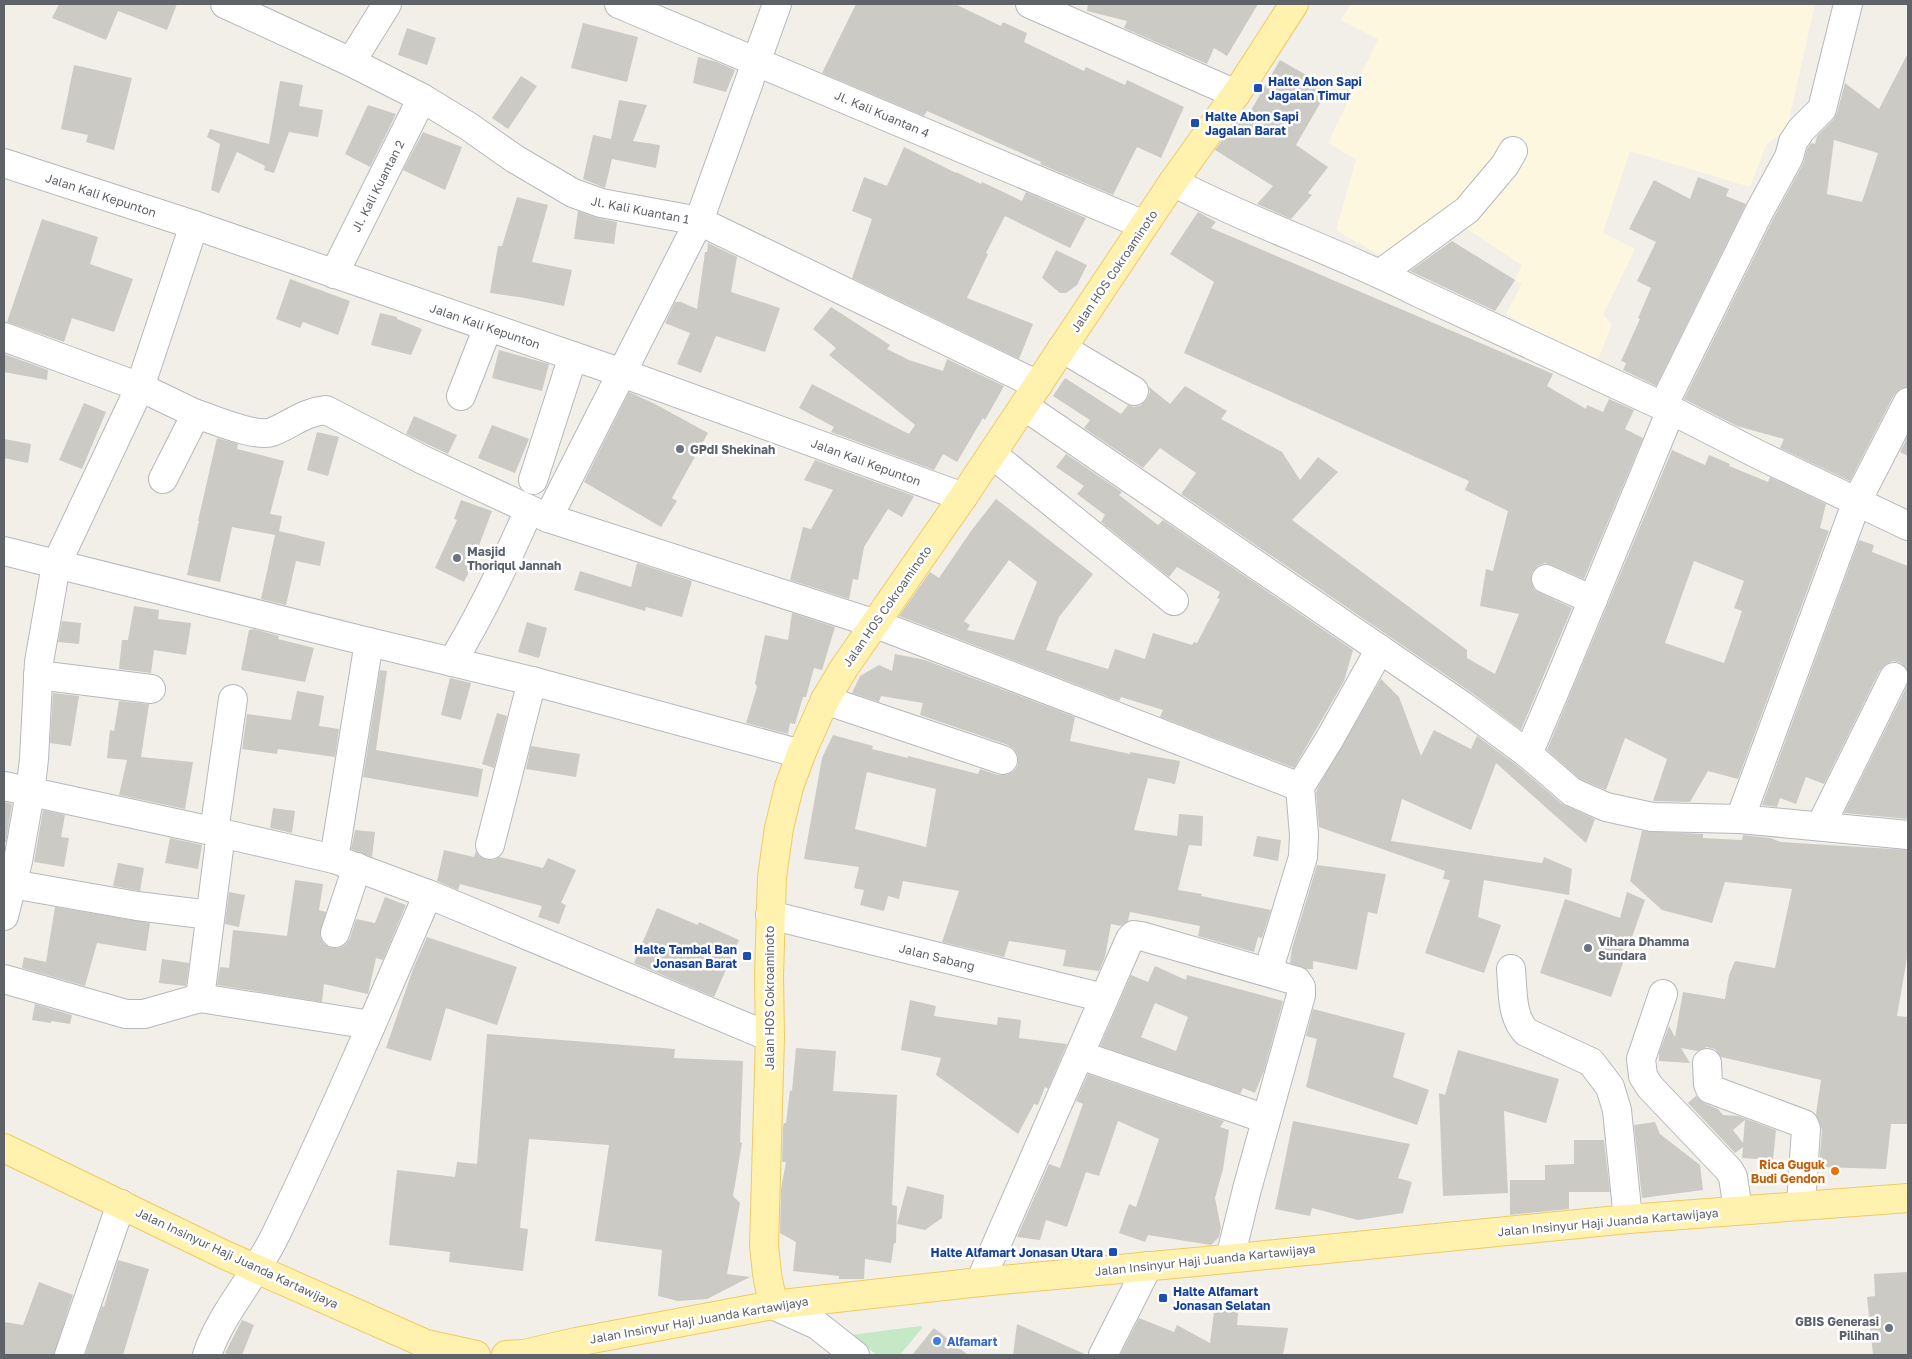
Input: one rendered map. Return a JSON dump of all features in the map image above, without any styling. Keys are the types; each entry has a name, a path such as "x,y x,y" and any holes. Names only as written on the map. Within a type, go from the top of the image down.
{"main road":[{"name":"Jalan HOS Cokroaminoto","path":"773,1305 764,1245 770,1037 770,915 772,877 780,828 789,787 801,754 825,700 844,668 963,497 1173,182 1236,94 1294,4"},
{"name":"Jalan Insinyur Haji Juanda Kartawijaya","path":"4,1148 257,1269 426,1344 476,1355"},
{"name":"Jalan Insinyur Haji Juanda Kartawijaya","path":"506,1355 524,1354 576,1342 773,1305 980,1282 1628,1219 1903,1198"}],"street":[{"name":"Jl. Kali Kuantan 1","path":"225,4 351,62 422,98 468,126 529,168 580,196 601,203 699,221 1031,396 1380,649 1463,706 1528,754 1572,792 1606,807 1652,817 1740,819 1908,835"},
{"path":"351,62 388,4"},
{"name":"Jl. Kali Kuantan 4","path":"619,4 1144,225"},
{"path":"452,662 499,578 622,373 699,221 777,4"},
{"path":"1528,754 1594,600 1667,408 1759,212 1790,157 1793,142 1801,130 1822,109 1848,4"},
{"path":"1046,7 1236,94"},
{"name":"Jl. Kali Kuantan 2","path":"334,274 422,98"},
{"path":"1381,274 1467,210 1504,165 1513,151"},
{"name":"Jalan Kali Kepunton","path":"4,164 194,225 622,373 963,497"},
{"path":"1173,182 1208,201 1381,274 1667,408 1759,455 1908,526"},
{"path":"4,916 18,861 30,793 34,759 39,662 56,565 140,387 194,225"},
{"path":"461,396 488,327"},
{"path":"4,337 140,387 196,414 258,433 270,433 313,411 326,410 423,460 538,514 876,624 1300,788"},
{"path":"1062,348 1134,392"},
{"path":"533,480 573,356"},
{"path":"1740,819 1857,501 1908,402"},
{"path":"163,479 196,414"},
{"path":"992,454 1174,601"},
{"path":"4,551 532,681 801,754"},
{"path":"1546,579 1594,600"},
{"path":"335,934 345,863 369,642"},
{"path":"1268,972 1303,857 1304,835 1300,788 1380,649"},
{"path":"38,675 150,689"},
{"path":"1821,826 1894,677"},
{"path":"490,845 532,681"},
{"path":"200,998 233,699"},
{"path":"825,700 1003,760"},
{"path":"4,786 345,863 428,894 770,1037"},
{"path":"12,884 136,906 210,915"},
{"path":"207,1355 228,1311 257,1269 280,1225 428,894"},
{"name":"Jalan Sabang","path":"770,915 1104,998"},
{"path":"980,1282 1130,939 1134,935 1297,981 1301,987 1301,995 1230,1258"},
{"path":"1511,970 1515,1012 1519,1024 1526,1032 1591,1062 1610,1087 1617,1110 1628,1219"},
{"path":"4,979 126,1014 144,1014 200,998 371,1025"},
{"path":"1663,994 1640,1059 1643,1076 1650,1087 1729,1170 1733,1177 1738,1210"},
{"path":"1080,1055 1266,1119"},
{"path":"1707,1063 1710,1089 1804,1124 1806,1129 1802,1206"},
{"path":"69,1355 121,1204"},
{"path":"1103,1355 1148,1266"},
{"path":"773,1305 817,1325 855,1355"}],"shaded area":[{"path":"1351,4 1815,4 1787,128 1766,145 1750,187 1630,151 1603,233 1635,249 1603,315 1612,324 1595,367 1506,314 1522,284 1515,280 1522,265 1464,227 1508,174 1524,140 1514,136 1502,162 1388,260 1336,230 1356,160 1328,143 1378,39 1341,20"}],"green space":[{"path":"921,1326 922,1328 900,1355 877,1355 851,1335"}],"building":[{"path":"59,4 177,4 167,30 118,11 106,40 52,18"},
{"path":"856,4 955,4 1001,26 1003,22 1027,33 1024,42 1084,71 1086,67 1125,85 1127,80 1184,107 1161,158 1137,147 1113,195 1040,164 1041,162 927,111 924,116 822,73"},
{"path":"1088,4 1258,4 1227,56 1214,48 1207,64 1124,28 1127,21 1087,11"},
{"path":"583,23 638,37 627,82 571,68"},
{"path":"407,28 436,38 427,65 398,55"},
{"path":"1908,53 1908,387 1900,389 1894,395 1850,481 1780,448 1784,439 1737,426 1684,399 1773,219 1803,164 1807,149 1811,143 1815,144 1817,136 1833,120 1837,113 1845,83 1879,109","holes":["1834,140 1878,153 1862,202 1827,194"]},
{"path":"698,57 717,62 735,70 726,92 693,83"},
{"path":"1280,60 1329,88 1296,145 1328,167 1308,193 1312,195 1291,219 1257,204 1273,186 1215,150 1245,109 1250,112"},
{"path":"74,65 132,78 114,150 86,142 88,135 61,129"},
{"path":"521,76 537,86 508,129 492,118"},
{"path":"280,81 303,85 299,106 323,110 318,137 289,132 274,173 264,170 265,166 237,152 219,193 211,190 220,144 207,137 210,129 269,144"},
{"path":"619,100 647,105 633,141 660,145 656,168 612,159 605,188 583,179 593,135 611,139"},
{"path":"368,105 396,114 370,167 345,154"},
{"path":"423,132 462,147 445,190 403,170"},
{"path":"904,147 956,173 981,184 982,182 1022,201 1026,192 1086,218 1070,248 1005,216 986,253 988,254 967,298 1033,324 1019,359 852,278 872,219 852,211 864,177 887,186"},
{"path":"1698,177 1729,189 1726,196 1746,204 1656,386 1623,370 1626,363 1621,361 1640,319 1638,318 1651,288 1637,281 1656,242 1629,229 1654,180 1690,199"},
{"path":"517,197 548,205 532,262 572,270 564,306 490,293 498,246 502,246"},
{"path":"578,211 617,222 614,244 574,239"},
{"path":"1198,212 1216,222 1211,228 1553,374 1547,386 1586,409 1587,405 1603,412 1609,399 1634,410 1625,429 1643,438 1584,579 1545,563 1537,566 1532,573 1531,581 1534,589 1572,608 1521,730 1472,693 1181,494 1196,473 1160,448 1143,468 1084,428 1090,420 1053,396 1065,378 1121,414 1128,405 1134,407 1141,405 1147,399 1150,392 1148,386 1170,404 1185,386 1227,411 1221,419 1282,452 1300,480 1318,457 1338,472 1292,520 1467,650 1467,658 1495,674 1519,614 1480,606 1486,569 1493,571 1508,511 1465,490 1469,481 1184,353 1214,282 1170,254"},
{"path":"42,219 98,237 90,264 133,279 114,332 72,318 64,342 7,322"},
{"path":"1452,241 1515,280 1495,311 1410,271"},
{"path":"708,243 737,257 731,292 780,308 765,352 716,336 701,373 677,364 690,333 665,323 675,302 681,302 697,309"},
{"path":"1056,250 1087,265 1077,285 1066,293 1060,293 1042,278"},
{"path":"290,279 350,301 338,335 303,322 300,328 276,319"},
{"path":"831,307 890,345 887,349 909,360 943,371 947,359 1004,386 985,420 983,418 957,462 943,454 934,470 831,432 834,427 799,408 812,384 909,434 915,425 829,355 836,348 813,329"},
{"path":"380,313 397,317 397,319 422,329 411,355 371,345"},
{"path":"499,350 549,364 542,391 492,378"},
{"path":"4,354 48,370 47,380 4,372"},
{"path":"629,392 708,433 672,498 677,501 661,527 584,482"},
{"path":"84,403 106,412 82,469 59,460"},
{"path":"414,416 457,435 448,454 406,434"},
{"path":"492,425 529,439 515,473 478,458"},
{"path":"317,432 339,437 328,476 307,470"},
{"path":"1908,436 1908,456 1900,452"},
{"path":"217,438 238,444 237,449 284,461 270,514 282,516 279,531 325,542 320,566 296,561 286,605 261,599 275,535 232,527 220,582 187,575"},
{"path":"4,439 31,444 28,463 4,458"},
{"path":"1672,450 1705,465 1709,455 1730,464 1729,466 1768,482 1770,477 1826,504 1820,528 1829,531 1738,779 1708,771 1690,802 1653,801 1667,759 1625,738 1606,790 1580,779 1547,750","holes":["1694,561 1744,581 1734,608 1742,611 1724,663 1665,643"]},
{"path":"1066,454 1122,492 1119,495 1158,525 1163,520 1353,650 1344,681 1294,768 1160,717 1163,710 1121,697 1119,701 899,616 930,572 939,578 971,531 996,499 1093,574 1059,617 1046,650 1108,669 1115,649 1145,659 1153,633 1192,645 1194,642 1197,643 1220,599 1217,598 1220,592 1177,567 1169,577 1101,522 1105,515 1077,494 1084,486 1056,467","holes":["1009,560 1037,582 1014,640 967,630 970,625 964,621"]},
{"path":"815,460 914,496 902,517 888,509 864,547 858,580 853,579 849,599 790,580 803,527 811,529 833,490 804,480"},
{"path":"461,500 492,511 478,548 480,548 464,582 435,568 457,520 454,519"},
{"path":"1859,540 1874,545 1872,552 1908,566 1908,672 1901,663 1893,661 1886,664 1880,670 1824,784 1806,777 1796,804 1780,798 1777,807 1762,805"},
{"path":"637,563 692,581 682,617 646,607 645,611 574,590 580,571 631,587"},
{"path":"134,606 159,610 158,619 191,623 186,655 154,650 151,673 119,669 122,640 128,640"},
{"path":"792,613 835,627 822,670 814,668 806,697 803,697 795,724 790,723 788,734 746,723 757,687 755,683 765,635 788,640"},
{"path":"62,621 81,623 79,644 58,642"},
{"path":"527,622 547,628 539,658 518,652"},
{"path":"254,629 279,636 278,639 314,648 305,682 241,670 249,630"},
{"path":"895,654 925,660 1075,717 1070,741 1130,754 1130,752 1180,761 1175,784 1148,778 1134,830 1177,836 1179,814 1203,816 1202,846 1189,845 1178,890 1271,910 1262,938 1258,937 1254,952 1198,936 1200,926 1130,912 1128,921 1121,926 1111,924 1105,957 1099,971 1063,966 1066,950 1009,941 1004,957 942,942 959,891 903,881 899,899 888,896 884,911 860,905 864,890 854,888 859,867 804,859 822,758 833,735 873,746 872,749 978,774 980,769 998,775 1007,775 1014,771 1018,765 1018,756 1014,749 1008,745 920,715 923,703 881,696 879,702 852,693 860,676 879,665 892,671","holes":["867,772 936,789 926,847 855,829"]},
{"path":"380,670 387,671 376,750 483,769 478,797 363,777"},
{"path":"450,678 471,683 461,720 441,715"},
{"path":"1381,679 1399,697 1421,756 1434,730 1471,749 1477,736 1518,766 1562,804 1595,819 1586,843 1496,763 1471,830 1402,799 1391,841 1542,863 1544,857 1572,869 1569,895 1484,880 1478,917 1501,925 1484,973 1425,953 1450,880 1443,879 1445,871 1319,827 1316,793 1318,787"},
{"path":"1908,684 1908,819 1844,813"},
{"path":"297,691 324,696 319,726 339,729 335,757 278,749 277,754 242,749 247,714 291,720"},
{"path":"53,693 79,696 71,746 50,743"},
{"path":"119,701 149,704 141,757 193,762 185,809 119,795 127,760 107,758 110,730 114,731"},
{"path":"497,713 507,716 494,768 482,764"},
{"path":"531,746 580,754 576,777 526,769"},
{"path":"4,802 12,804 6,842 4,842"},
{"path":"273,808 295,811 292,833 270,828"},
{"path":"43,810 65,815 61,837 69,838 64,867 34,862"},
{"path":"355,830 375,832 372,857 351,849"},
{"path":"1642,831 1703,834 1703,838 1742,840 1743,835 1770,838 1781,842 1908,850 1908,952 1897,1016 1908,1017 1908,1124 1891,1124 1886,1169 1819,1167 1822,1130 1816,1114 1821,1080 1721,1057 1715,1049 1707,1047 1697,1051 1681,1048 1690,1063 1659,1061 1659,1053 1669,1026 1675,1037 1683,992 1725,999 1729,975 1735,961 1775,968 1792,889 1725,882 1712,923 1662,910 1630,881"},
{"path":"1257,836 1281,840 1278,861 1253,856"},
{"path":"170,838 202,845 198,869 165,863"},
{"path":"444,850 474,857 476,851 479,856 487,860 494,860 500,857 543,868 548,858 576,870 561,903 566,905 559,924 538,917 542,906 460,884 458,890 437,881"},
{"path":"118,863 144,868 140,891 113,886"},
{"path":"1317,865 1386,874 1377,914 1368,912 1357,970 1313,961 1313,969 1306,969 1290,963 1292,948"},
{"path":"295,880 323,884 319,910 326,912 320,936 324,944 331,948 339,948 346,944 356,919 375,923 385,897 406,905 383,960 376,958 368,994 324,984 322,1002 217,985 220,967 229,968 233,930 287,936"},
{"path":"229,892 245,895 239,927 225,924"},
{"name":"Vihara Dhamma Sundara","path":"1627,892 1645,900 1611,997 1540,973 1565,899 1620,918"},
{"path":"55,907 150,923 146,951 97,943 85,986 22,968 24,957 46,962"},
{"path":"657,908 698,925 699,922 739,940 714,997 634,963"},
{"path":"427,937 517,967 497,1025 446,1008 431,1061 386,1048 413,969"},
{"path":"162,959 189,963 186,986 159,983"},
{"path":"1155,966 1186,980 1187,975 1283,1001 1264,1071 1255,1093 1243,1088 1240,1094 1100,1046 1131,975 1148,982","holes":["1155,1003 1188,1017 1176,1051 1141,1037"]},
{"path":"910,1000 936,1006 934,1016 997,1025 998,1017 1021,1020 1019,1038 1067,1044 1048,1089 1045,1087 1038,1105 1034,1104 1018,1134 936,1075 941,1058 901,1050"},
{"path":"35,1004 72,1015 70,1024 32,1020"},
{"path":"1313,1009 1405,1033 1393,1077 1429,1090 1417,1125 1306,1087 1317,1039 1306,1036"},
{"path":"487,1034 675,1049 674,1058 743,1061 740,1142 742,1143 733,1196 740,1203 727,1274 750,1277 707,1299 678,1301 658,1296 662,1250 595,1241 609,1145 529,1139 520,1228 528,1229 523,1271 449,1262 450,1252 389,1245 397,1170 455,1177 457,1162 477,1164"},
{"path":"796,1048 836,1051 833,1091 897,1095 892,1205 897,1206 896,1243 894,1243 891,1263 865,1259 864,1279 839,1279 839,1276 793,1271 796,1242 780,1233 781,1189 786,1162 782,1162 783,1126 786,1123 790,1090 792,1091"},
{"path":"1458,1050 1559,1079 1546,1123 1504,1111 1508,1193 1443,1196 1439,1093 1445,1095"},
{"path":"1088,1074 1224,1121 1220,1127 1229,1130 1223,1169 1215,1198 1221,1228 1219,1237 1211,1245 1148,1235 1145,1242 1119,1233 1129,1204 1136,1207 1159,1139 1118,1121 1099,1176 1086,1172 1067,1227 1046,1220 1040,1240 1017,1237 1049,1164 1060,1168 1083,1104 1076,1101"},
{"path":"1696,1096 1704,1103 1718,1109 1723,1115 1738,1116 1776,1130 1773,1160 1742,1158 1743,1147 1735,1153 1688,1103","holes":["1745,1120 1743,1143 1733,1130"]},
{"path":"1293,1121 1410,1144 1398,1178 1412,1182 1403,1213 1358,1220 1312,1208 1310,1216 1275,1209"},
{"path":"1655,1122 1660,1134 1700,1165 1703,1190 1642,1198 1634,1125"},
{"path":"1574,1140 1604,1140 1610,1192 1569,1192 1569,1209 1510,1215 1510,1180 1545,1180 1545,1165 1574,1164"},
{"path":"907,1186 944,1195 942,1218 925,1230 897,1224"},
{"path":"118,1260 149,1269 123,1355 85,1355 102,1306 104,1307"},
{"name":"GBIS Generasi Pilihan","path":"1908,1272 1908,1354 1873,1354 1867,1297 1875,1296 1874,1274"},
{"path":"39,1282 73,1295 54,1355 4,1355 4,1322 23,1325"},
{"path":"1239,1303 1237,1325 1288,1328 1283,1355 1120,1355 1139,1318 1174,1332 1177,1325 1210,1343 1215,1304"},
{"path":"242,1320 254,1325 242,1355 225,1353"},
{"path":"1017,1324 1087,1355 1013,1355"},
{"name":"Alfamart","path":"934,1328 968,1355 912,1355"}],"place":[{"name":"Halte Abon Sapi Jagalan Timur","path":"1258,88"},
{"name":"Halte Abon Sapi Jagalan Barat","path":"1195,123"},
{"name":"GPdI Shekinah","path":"680,449"},
{"name":"Masjid Thoriqul Jannah","path":"457,558"},
{"name":"Vihara Dhamma Sundara","path":"1588,948"},
{"name":"Halte Tambal Ban Jonasan Barat","path":"747,956"},
{"name":"Rica Guguk Budi Gendon","path":"1835,1171"},
{"name":"Halte Alfamart Jonasan Utara","path":"1113,1252"},
{"name":"Halte Alfamart Jonasan Selatan","path":"1163,1298"},
{"name":"GBIS Generasi Pilihan","path":"1889,1328"},
{"name":"Alfamart","path":"937,1341"}]}
